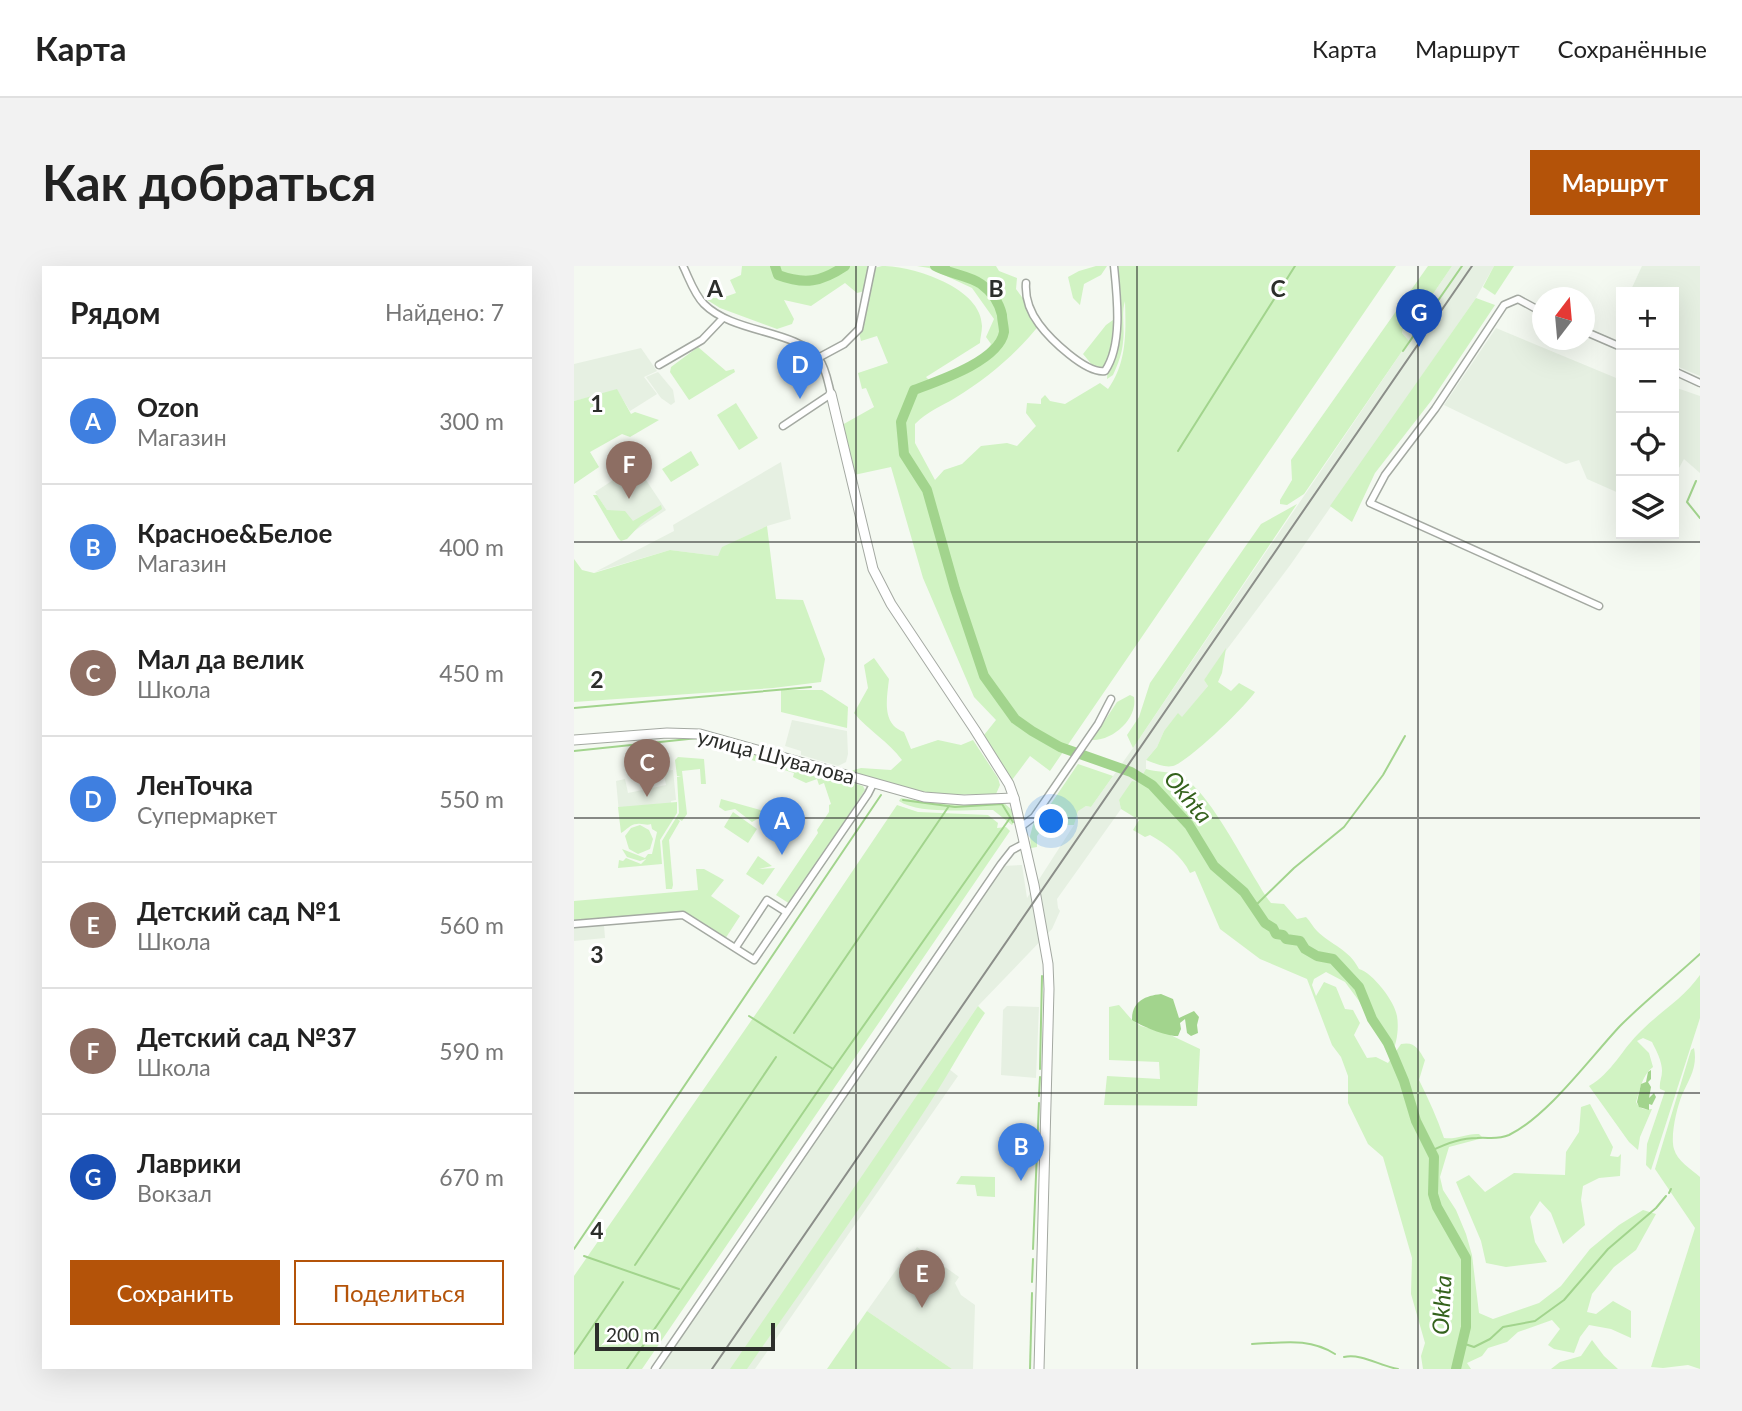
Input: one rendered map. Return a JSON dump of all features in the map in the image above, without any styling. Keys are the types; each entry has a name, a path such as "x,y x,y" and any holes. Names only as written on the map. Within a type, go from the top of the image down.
{"street":[{"path":"683,266 702,302 722,319 800,345 818,358 823,366 873,569 891,604 975,730 1009,785 1014,798 1042,926 1049,989 1039,1369"},
{"path":"818,358 844,344 859,328 872,266"},
{"path":"1026,283 1025,293 1039,324 1080,362 1099,372 1105,371 1112,352 1117,319 1114,266"},
{"path":"1532,307 1518,299 1504,304 1435,409 1385,475 1370,503 1599,606"},
{"path":"659,365 702,340 722,319"},
{"path":"1595,336 1616,346"},
{"path":"1679,373 1700,383"},
{"path":"783,426 831,394"},
{"path":"1022,826 1034,817 1111,699"},
{"name":"улица Шувалова","path":"574,740 667,733 700,734 892,790 936,800 1014,798"},
{"path":"574,924 683,915 754,960 873,784"},
{"path":"655,1369 1001,864 1012,850 1025,843"},
{"path":"736,947 768,900 786,912"}],"shaded area":[{"path":"742,266 869,266 865,291 857,293 845,283 811,306 784,300 794,319 792,324 777,329 720,308 704,298 722,298 736,293 730,280 741,275"},
{"path":"882,266 911,270 944,282 959,290 979,313 982,326 980,343 926,377 934,385 982,360 991,344 986,337 994,319 972,288 929,268 917,266 996,266 999,271 1017,278 1016,289 1041,323 1012,355 991,373 929,412 915,424 915,443 935,480 944,470 962,464 981,446 1007,443 1017,446 1036,426 1026,413 1027,403 1041,404 1045,395 1050,401 1065,404 1100,383 1108,389 1122,358 1125,301 1120,359 1113,375 1107,379 1108,366 1097,371 1083,354 1106,325 1120,315 1115,266 1396,266 1050,771 1030,756 1012,780 984,735 996,720 974,697 923,578 891,467 854,475 842,425 874,407 866,388 862,389 858,373 888,363 877,336 861,341 859,332 863,326 874,268"},
{"path":"1096,266 1107,266 1101,275 1084,284 1080,305 1073,298 1068,277"},
{"path":"1428,266 1452,266 1418,316 1404,324 1402,333 1409,341 1304,494 1287,505 1280,504 1292,480 1291,460"},
{"path":"1452,266 1494,266 1476,298 1291,564 1204,680 1208,686 1182,718 1178,714 1164,731 1157,747 1146,760 1146,769 1138,782 1119,800 1121,809 1057,899 1060,911 1052,929 978,1006 940,1062 958,1076 755,1369 660,1369 1002,866 1022,865 1027,898 1074,825 1078,810 1091,807 1133,748 1409,341 1402,333 1404,324 1418,316"},
{"path":"1494,266 1514,266 1495,295 1483,287"},
{"path":"1642,266 1700,266 1700,376 1679,367 1679,287 1632,287"},
{"path":"1476,298 1495,305 1431,401 1375,473 1352,522 1330,506"},
{"path":"1496,328 1532,343 1532,350 1549,350 1616,378 1616,492 1587,479 1579,460 1566,464 1444,405"},
{"path":"698,347 726,371 734,369 735,372 689,400 670,372 671,367"},
{"path":"641,348 657,371 644,377 657,394 630,411 617,390 574,401 574,364"},
{"path":"658,372 673,390 675,402 671,405 661,398 646,377"},
{"path":"617,389 631,414 635,412 659,420 630,437 622,434 590,452 599,467 574,484 574,401"},
{"path":"1679,389 1700,396 1700,473 1684,459 1679,468"},
{"path":"736,403 758,438 739,450 717,415"},
{"path":"691,451 699,465 671,482 662,469"},
{"path":"781,462 791,519 767,526 723,547 718,556 670,550 595,572 674,531 673,525"},
{"path":"636,465 666,510 625,537 595,492"},
{"path":"593,495 597,495 607,510 625,511 633,521 661,505 662,509 641,524 627,539 621,541"},
{"path":"1297,504 1133,748 1127,735 1139,717 1150,683 1261,524"},
{"path":"767,526 776,599 803,600 825,659 821,682 773,688 574,702 574,559 582,570 594,573 670,550 718,556 722,547"},
{"path":"1226,648 1218,682 1231,691 1239,683 1255,692 1216,733 1180,762 1166,766 1146,760 1178,713 1182,717 1208,686 1204,680"},
{"path":"874,658 889,679 889,717 897,728 904,732 911,749 938,740 961,745 973,740 998,778 1000,785 996,794 937,795 850,773 861,768 891,770 902,760 854,713 868,688 864,665"},
{"path":"781,690 822,690 848,707 847,728 781,712"},
{"path":"1130,695 1134,697 1134,705 1128,721 1108,737 1092,740 1117,702"},
{"path":"792,720 847,731 846,762 838,766 801,755 801,751 785,746"},
{"path":"742,750 863,786 865,790 790,904 776,895 818,833 817,830 831,804 824,783 819,785 817,779 806,783 793,777 794,773 735,755"},
{"path":"678,757 704,759 706,784 701,784 700,769 682,771 687,814 682,821 677,818 680,821 669,840 673,885 672,889 666,889 662,841 679,813 677,777 681,776 677,776 675,760"},
{"path":"1078,764 1113,776 1091,807 1086,806 1078,811 1074,825 1063,825 1059,821 1064,812 1059,807 1037,836 1037,847 1031,848 1030,836 1034,821 1046,811"},
{"path":"1146,769 1178,775 1190,782 1228,832 1271,903 1284,904 1297,919 1306,917 1322,936 1345,952 1359,969 1371,976 1382,989 1397,1016 1397,1036 1391,1054 1387,1052 1359,1001 1345,982 1326,972 1314,979 1312,985 1316,996 1324,982 1336,987 1345,1009 1353,1010 1360,1023 1354,1035 1367,1058 1376,1057 1388,1063 1401,1044 1413,1045 1425,1060 1419,1080 1444,1138 1479,1134 1483,1138 1449,1147 1440,1177 1443,1190 1456,1210 1466,1234 1472,1255 1479,1313 1493,1319 1539,1303 1561,1286 1590,1249 1619,1225 1643,1210 1656,1214 1636,1250 1614,1267 1592,1294 1587,1312 1596,1314 1613,1301 1631,1311 1631,1338 1611,1329 1589,1325 1580,1337 1574,1353 1554,1349 1548,1345 1560,1329 1552,1320 1518,1332 1507,1342 1488,1348 1482,1356 1467,1363 1471,1369 1423,1369 1421,1356 1425,1343 1411,1294 1412,1258 1383,1157 1368,1144 1348,1103 1348,1076 1341,1057 1332,1045 1307,979 1260,959 1220,929 1195,871 1190,873 1178,856 1162,842 1133,830 1139,820 1121,809 1119,800 1132,781 1138,782"},
{"path":"673,770 676,800 671,801 672,810 620,823 616,781 625,779 628,793 666,785 663,771"},
{"path":"901,798 933,803 1002,801 1014,812 1017,819 1012,825 993,810 919,808 899,801"},
{"path":"721,799 768,812 759,812 767,815 766,817 752,822 735,809 725,811 719,807"},
{"path":"677,802 677,813 660,840 662,864 618,868 619,860 626,858 641,864 646,859 640,861 627,857 622,849 645,858 652,854 657,832 652,829 651,824 639,824 632,825 621,833 618,807"},
{"path":"897,805 918,812 988,815 998,823 997,828 1006,827 1010,831 642,1369 574,1369 574,1276"},
{"path":"733,812 757,829 748,843 724,827"},
{"path":"640,825 649,830 653,839 650,849 638,854 629,849 625,836 631,828"},
{"path":"758,856 772,866 759,869 775,868 763,885 746,874"},
{"path":"696,869 704,869 724,880 711,896 740,916 725,939 682,912 574,921 574,901 698,890"},
{"path":"604,925 605,938 574,941 574,928"},
{"path":"1700,975 1700,1018 1651,1170 1646,1165 1647,1144 1665,1091 1660,1089 1662,1067 1652,1042 1643,1038 1637,1041 1649,1053 1653,1067 1644,1078 1636,1102 1642,1108 1652,1109 1640,1137 1638,1150 1629,1142 1589,1086 1611,1068 1634,1038"},
{"path":"1161,994 1173,999 1179,1018 1194,1011 1199,1017 1198,1033 1191,1036 1187,1033 1185,1019 1180,1023 1178,1036 1155,1031 1132,1020 1134,1008 1140,1001"},
{"path":"1119,1005 1141,1026 1164,1032 1200,1049 1197,1106 1104,1105 1107,1076 1160,1079 1159,1062 1109,1060 1109,1007"},
{"path":"978,1006 985,1013 878,1181 747,1369 730,1369"},
{"path":"1007,1006 1039,1007 1036,1078 1001,1075 1003,1010"},
{"path":"1694,1048 1694,1067 1678,1107 1673,1137 1678,1157 1700,1177 1700,1369 1688,1365 1651,1367 1695,1228 1655,1169 1691,1050"},
{"path":"1651,1070 1651,1079 1648,1082 1651,1087 1649,1098 1654,1093 1656,1097 1652,1105 1649,1104 1649,1110 1639,1107 1637,1102 1641,1084 1646,1082"},
{"path":"1590,1104 1613,1147 1610,1156 1618,1157 1621,1154 1620,1176 1599,1178 1583,1186 1581,1200 1585,1225 1563,1244 1551,1213 1540,1201 1530,1217 1535,1242 1547,1262 1506,1267 1486,1263 1481,1241 1456,1182 1469,1175 1485,1192 1514,1173 1565,1175 1566,1152 1579,1132 1581,1107"},
{"path":"961,1176 995,1177 995,1197 977,1196 975,1185 956,1184"},
{"path":"917,1247 959,1277 955,1283 961,1295 975,1305 973,1369 952,1369 867,1311 901,1263 910,1257"},
{"path":"867,1311 952,1369 827,1369"},
{"path":"1592,1340 1618,1369 1551,1369 1560,1362 1581,1356"}],"waterway":[{"name":"Okhta","path":"775,266 778,275 805,281 820,279 845,266"},
{"name":"Okhta","path":"935,266 985,287 999,306 1004,328 1000,342 980,361 914,390 901,422 904,454 927,490 955,589 984,676 1015,719 1032,731 1060,747 1131,772 1152,785 1189,825 1214,866 1244,892 1276,934 1300,941 1305,949 1317,956 1333,959 1359,987 1372,1019 1388,1043 1404,1081 1416,1121 1434,1157 1433,1194 1437,1207 1466,1258 1466,1327 1456,1369"},
{"name":"Okhta","path":"945,272 949,266"},
{"path":"1178,451 1295,266"},
{"path":"1403,351 1462,266"},
{"path":"1696,481 1687,502 1700,518"},
{"path":"574,708 811,687"},
{"path":"1255,906 1294,868 1344,827 1383,775 1405,736"},
{"path":"574,751 698,738"},
{"path":"770,758 834,779"},
{"path":"574,1249 881,795"},
{"path":"903,800 955,807 1002,804 1013,822"},
{"path":"794,1033 949,806"},
{"path":"627,1369 1010,818"},
{"path":"1431,1151 1465,1139 1505,1137 1524,1126 1553,1101 1620,1026 1700,954"},
{"path":"1040,1069 1042,976"},
{"path":"749,1016 833,1069"},
{"path":"635,1265 776,1057"},
{"path":"1039,1096 1040,1077"},
{"path":"1033,1249 1039,1103"},
{"path":"1669,1193 1671,1189"},
{"path":"1464,1336 1465,1344 1474,1347 1490,1339 1503,1327 1535,1321 1564,1300 1608,1249 1656,1208 1666,1196"},
{"path":"584,1256 679,1289"},
{"path":"1032,1282 1033,1259"},
{"path":"574,1354 623,1282"},
{"path":"1030,1369 1032,1293"},
{"path":"1252,1344 1305,1343 1335,1354"},
{"path":"1344,1357 1364,1358 1398,1369"}],"railway":[{"path":"712,1369 1472,266"}],"place":[{"name":"Лаврики","path":"1419,347"},
{"name":"ЛенТочка","path":"800,399"},
{"name":"Детский сад №37","path":"629,499"},
{"name":"Мал да велик","path":"647,797"},
{"name":"Ozon","path":"782,855"},
{"name":"Красное&Белое","path":"1021,1181"},
{"name":"Детский сад №1","path":"922,1308"}]}
